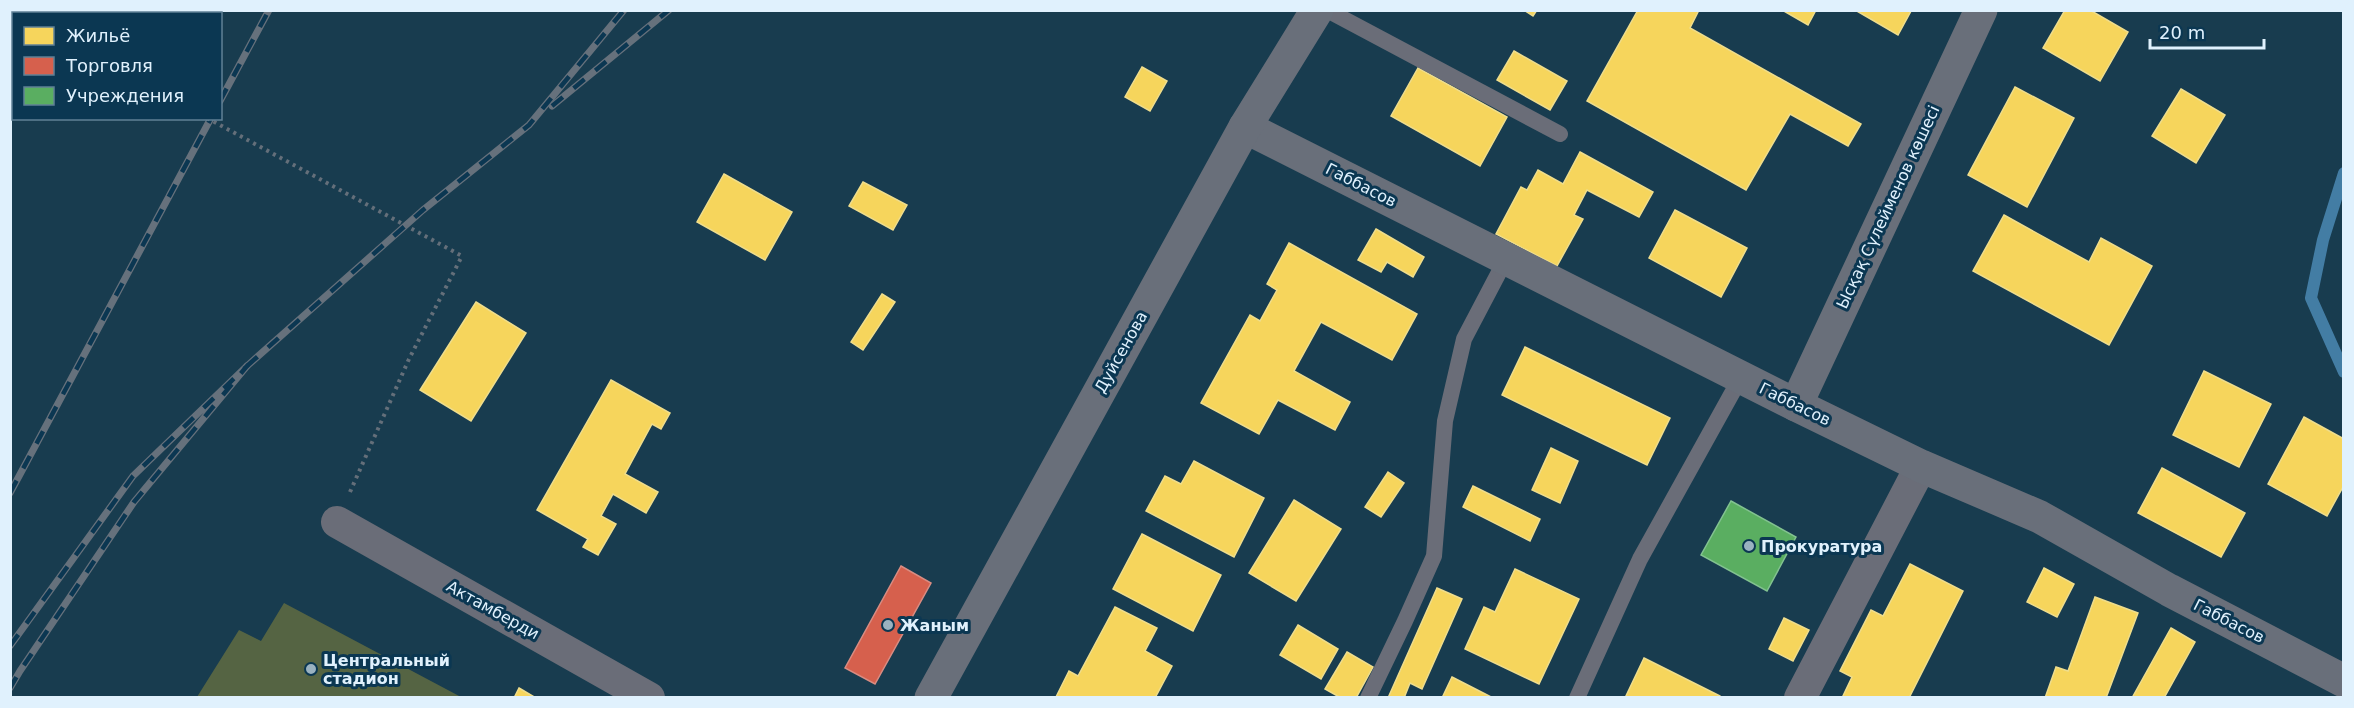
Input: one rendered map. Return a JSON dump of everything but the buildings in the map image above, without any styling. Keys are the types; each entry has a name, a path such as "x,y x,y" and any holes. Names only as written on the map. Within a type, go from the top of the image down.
{"main road":[{"name":"Дуйсенова","path":"931,698 1245,127 1317,10"},
{"name":"Ысқақ Сүлейменов көшесі","path":"1796,405 1981,10"},
{"name":"Габбасов","path":"1245,127 1796,405 1921,466 2040,517 2169,590 2343,681"}],"street":[{"path":"1800,698 1921,466"},
{"name":"Актамберди","path":"337,522 649,698"}],"lane":[{"path":"1327,10 1560,134"},
{"path":"1368,698 1434,556 1444,421 1464,339 1506,259"},
{"path":"1577,698 1640,558 1741,377"}],"path":[{"path":"211,120 462,256 409,359 337,522"}],"green space":[{"name":"Центральный стадион","path":"284,603 461,697 197,697 239,630 261,641"}],"waterway":[{"path":"2344,173 2323,240 2311,298 2344,372"}],"railway":[{"path":"222,97 269,10"},
{"path":"247,366 423,210 529,125 624,10"},
{"path":"552,106 669,10"},
{"path":"10,493 210,120"},
{"path":"10,646 133,476 247,366 134,502 10,688"}],"place":[{"name":"Прокуратура","path":"1749,546"},
{"name":"Жаным","path":"888,625"},
{"name":"Центральный стадион","path":"311,669"}]}
